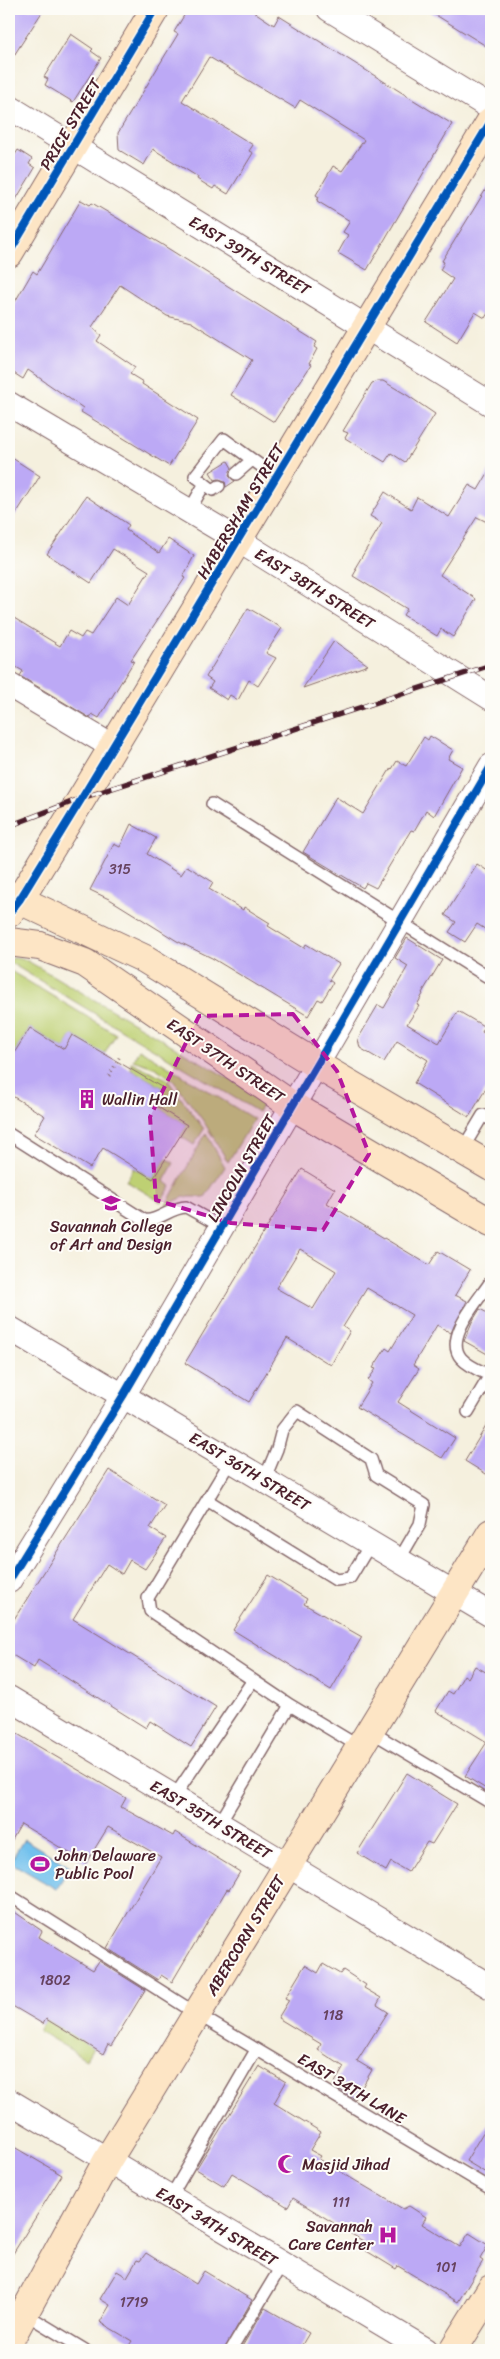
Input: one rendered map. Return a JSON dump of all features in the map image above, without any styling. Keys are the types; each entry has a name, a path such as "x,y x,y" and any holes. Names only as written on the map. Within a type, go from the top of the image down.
{"main road":[{"name":"PRICE STREET","path":"9,254 155,9"},
{"name":"HABERSHAM STREET","path":"12,902 112,747 491,120"},
{"path":"12,902 145,959 317,1065 491,1167"},
{"name":"EAST 37TH STREET","path":"9,942 40,946 84,963 293,1106 491,1223"},
{"name":"ABERCORN STREET","path":"9,2342 17,2309 491,1533"},
{"path":"453,2350 491,2288"}],"street":[{"path":"330,9 491,108"},
{"name":"EAST 39TH STREET","path":"9,107 491,404"},
{"name":"EAST 38TH STREET","path":"9,404 238,540 491,698"},
{"path":"9,684 112,747"},
{"name":"LINCOLN STREET","path":"10,1575 123,1396 491,766"},
{"name":"EAST 36TH STREET","path":"9,1328 491,1615"},
{"name":"EAST 35TH STREET","path":"9,1698 491,1987"},
{"name":"EAST 34TH STREET","path":"9,2101 426,2350"}],"lane":[{"path":"219,486 212,490 195,476 224,439 276,477"},
{"path":"236,474 252,460"},
{"path":"190,511 204,485"},
{"path":"212,804 491,979"},
{"path":"462,1150 483,1116 491,1120"},
{"path":"9,1134 144,1220 151,1221 169,1211 186,1207 222,1227"},
{"path":"468,1412 490,1376 471,1366 461,1358 456,1348 456,1338 476,1300 490,1285"},
{"path":"264,1480 277,1449 282,1430 297,1411 371,1459 376,1476 424,1505 420,1524 399,1560"},
{"path":"231,1460 148,1598 150,1611 290,1705 365,1739 491,1803"},
{"path":"207,1500 336,1580 350,1578 371,1543"},
{"path":"174,1797 253,1680"},
{"path":"220,1824 290,1705"},
{"name":"EAST 34TH LANE","path":"9,1896 196,2014 491,2189"},
{"path":"170,2198 256,2050"},
{"path":"231,2350 282,2265"},
{"path":"17,2309 85,2350"}],"path":[{"path":"109,1076 120,1056"}],"highlighted area":[{"path":"293,1014 337,1071 369,1154 323,1230 231,1223 156,1200 150,1117 199,1016"}],"green space":[{"path":"9,959 26,960 266,1100 258,1112 9,962"},
{"path":"9,970 116,1034 104,1055 72,1035 64,1049 30,1028 9,1061"},
{"path":"139,1049 254,1119 228,1162 204,1122 172,1079 156,1068 133,1060"},
{"path":"131,1062 167,1079 204,1129 194,1145 180,1136 187,1125 153,1104 163,1088 131,1069"},
{"path":"206,1133 225,1167 205,1197 184,1197 166,1205"},
{"path":"166,1158 174,1163 164,1181 171,1186 161,1202 126,1181 134,1168 153,1179"},
{"path":"46,2019 98,2039 86,2059 39,2031"}],"water":[{"name":"John Delaware Public Pool","path":"24,1839 70,1867 56,1889 10,1862"}],"building":[{"path":"9,9 44,9 9,63"},
{"path":"188,9 250,9 274,25 279,16 452,124 367,270 338,253 348,235 343,232 350,221 317,201 319,197 316,195 333,166 342,171 364,140 300,100 295,108 209,57 182,101 253,145 249,151 253,153 228,194 215,186 213,189 197,179 198,177 153,149 144,165 119,150 118,133 178,34 174,32"},
{"path":"426,9 491,9 491,49"},
{"path":"71,34 93,49 91,51 101,58 73,102 45,85 48,79 44,77"},
{"path":"18,150 32,159 29,164 35,168 9,211 9,164"},
{"path":"491,181 491,308 485,318 475,312 457,342 426,322 453,279 440,270 444,262 442,261"},
{"path":"81,200 90,205 92,203 161,244 317,342 314,347 317,349 309,364 311,365 274,422 231,395 252,360 191,322 167,316 120,285 92,327 101,335 97,341 135,367 130,374 143,382 142,384 198,420 169,466 81,412 83,408 28,370 23,379 9,370 9,312 33,271 37,274"},
{"path":"383,381 435,414 405,462 391,453 385,462 345,438 348,433 343,431 372,383"},
{"path":"9,456 40,476 9,525"},
{"path":"228,461 232,468 229,476 235,481 226,487 225,481 215,480 210,472"},
{"path":"491,468 491,524 477,517 440,575 476,599 453,637 441,629 437,636 403,615 407,609 353,576 357,569 355,568 382,523 370,516 385,492 411,509 417,497 449,517 469,485 478,490"},
{"path":"86,496 129,525 126,530 159,553 168,539 194,556 183,577 185,578 131,660 134,661 99,718 92,714 90,718 20,676 23,671 9,663 9,615 60,646 69,631 81,638 85,632 91,635 116,597 128,605 149,571 113,549 91,583 47,554"},
{"path":"248,608 282,628 266,653 276,658 258,686 249,680 238,700 230,695 227,700 209,688 213,682 206,677"},
{"path":"334,641 368,665 303,688"},
{"path":"430,736 453,750 448,759 462,767 434,816 426,810 414,831 411,830 376,888 366,883 363,888 303,852 336,797 363,814 397,761 406,766 424,737 428,740"},
{"path":"131,824 156,838 147,854 181,875 187,866 213,882 209,889 243,910 244,907 270,923 268,926 304,948 306,944 339,964 329,980 333,983 322,1001 318,999 308,1016 212,958 177,941 111,900 90,890 114,844 120,847"},
{"path":"477,864 491,873 491,933 477,924 465,942 449,932 456,922 445,915"},
{"path":"407,938 442,960 422,993 417,1005 419,1006 407,1024 439,1043 458,1011 485,1027 482,1032 491,1038 491,1080 469,1117 414,1083 428,1060 397,1041 384,1062 360,1048 358,1039 378,1005 384,1008 408,966 395,958"},
{"name":"Wallin Hall","path":"30,1028 64,1049 72,1035 163,1088 153,1104 187,1125 153,1179 103,1148 90,1168 34,1134 45,1116 9,1094 9,1061"},
{"path":"302,1169 335,1189 327,1203 384,1238 429,1265 438,1251 470,1270 455,1295 467,1301 451,1333 437,1325 413,1365 419,1369 398,1402 455,1438 442,1458 357,1407 372,1383 368,1380 376,1369 373,1368 386,1348 390,1351 412,1315 367,1288 343,1327 350,1331 331,1365 287,1338 249,1402 185,1363","holes":["300,1249 336,1271 313,1309 276,1288"]},
{"path":"480,1309 491,1315 491,1356 464,1341"},
{"path":"491,1418 491,1477 465,1461"},
{"path":"109,1470 165,1505 150,1528 166,1538 145,1569 130,1560 122,1574 107,1564 73,1619 216,1707 191,1747 150,1721 146,1728 38,1660 34,1668 9,1653 9,1627"},
{"path":"268,1575 307,1599 304,1604 362,1637 331,1690 233,1630"},
{"path":"475,1666 491,1675 491,1792 465,1776 487,1742 436,1711 448,1691 453,1694 464,1675 468,1678"},
{"path":"9,1729 126,1798 121,1807 173,1836 175,1832 240,1872 229,1890 227,1889 172,1982 161,1975 158,1980 107,1948 161,1857 108,1827 86,1863 21,1824 9,1845"},
{"path":"407,1773 457,1804 432,1844 427,1842 408,1872 391,1862 386,1871 357,1853"},
{"path":"9,1908 42,1931 39,1937 93,1970 99,1961 145,1990 111,2046 108,2044 103,2054 46,2019 43,2024 9,2004"},
{"path":"323,1964 340,1974 343,1970 366,1985 364,1988 381,1998 377,2005 388,2012 357,2061 372,2070 355,2099 333,2086 344,2067 318,2050 321,2044 278,2018 289,2000 285,1998 305,1965 318,1973"},
{"path":"259,2066 286,2082 274,2103 321,2132 310,2150 321,2156 319,2159 403,2209 409,2206 426,2217 422,2224 460,2247 469,2233 488,2245 480,2259 483,2261 458,2302 398,2266 396,2269 360,2247 363,2241 293,2198 288,2207 232,2173 224,2186 196,2169"},
{"path":"491,2119 491,2176 466,2161"},
{"path":"9,2144 62,2175 9,2260"},
{"path":"146,2253 196,2284 204,2271 252,2300 224,2350 126,2350 132,2341 100,2322 110,2305 100,2299 117,2271 127,2277 137,2260 140,2261"},
{"path":"265,2308 309,2333 299,2350 240,2350"}],"railway":[{"path":"9,826 82,798 491,665"}],"cycle path":[{"path":"9,253 155,9"},
{"path":"9,913 20,899 82,798 491,121"},
{"path":"9,1581 123,1396 491,766"}],"place":[{"name":"Wallin Hall","path":"87,1099"},
{"name":"Savannah College of Art and Design","path":"111,1203"},
{"name":"John Delaware Public Pool","path":"40,1864"},
{"name":"Masjid Jihad","path":"287,2164"},
{"name":"Savannah Care Center","path":"388,2235"}]}
